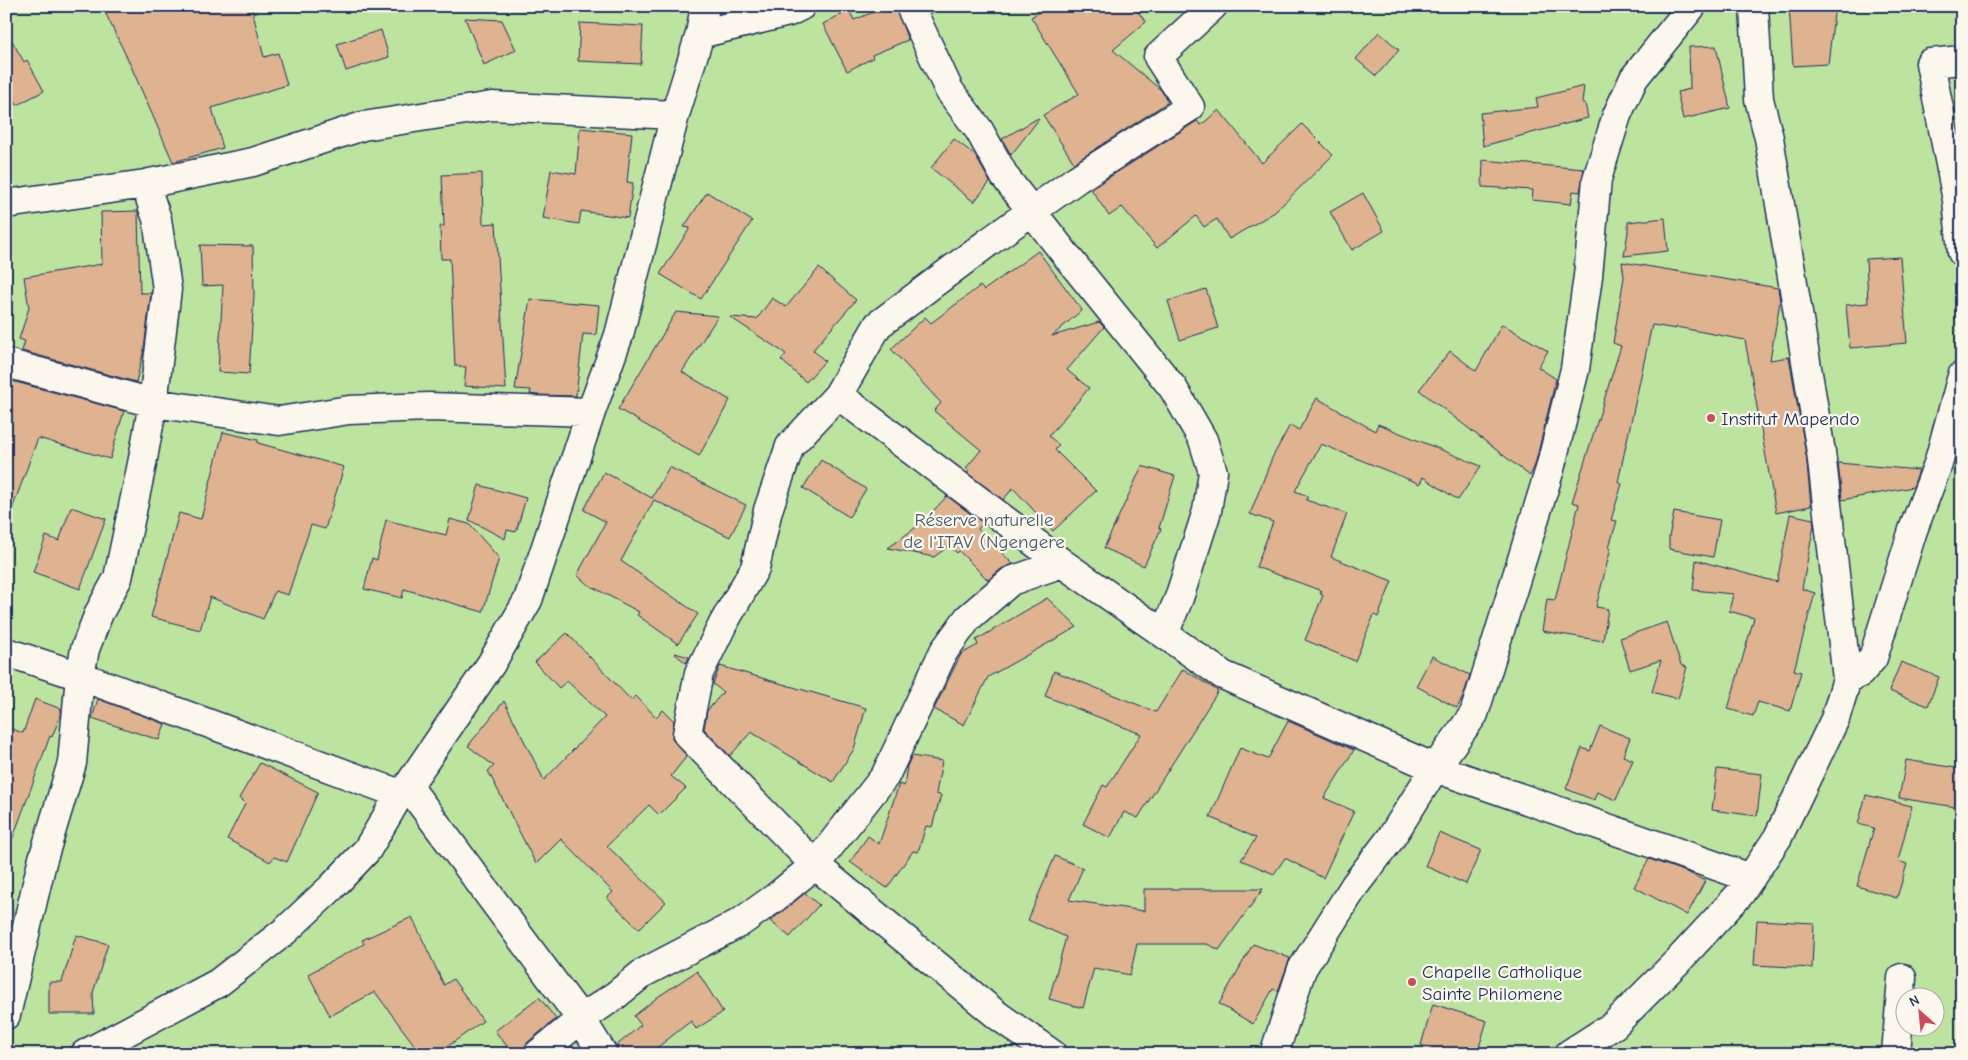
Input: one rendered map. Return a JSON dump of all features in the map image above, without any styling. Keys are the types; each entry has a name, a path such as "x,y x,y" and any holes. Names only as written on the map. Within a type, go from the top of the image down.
{"street":[{"path":"84,1054 218,983 285,931 332,887 367,850 404,790 491,664 528,600 619,335 675,115 700,34 705,6"},
{"path":"700,34 790,12 801,6"},
{"path":"910,6 949,90 979,130 1005,177 1173,388 1203,440 1213,472 1207,511 1179,598 1164,634"},
{"path":"1052,1054 997,1015 815,865 687,734 699,673 723,624 755,568 768,510 790,446 838,395 878,325 1077,179 1190,107 1158,57 1213,6"},
{"path":"1274,1054 1302,969 1355,885 1391,838 1435,768 1474,714 1550,469 1575,369 1588,276 1597,179 1617,115 1634,78 1692,6"},
{"path":"1568,1054 1614,1025 1697,941 1740,894 1778,837 1835,719 1846,679 1821,452 1769,138 1760,99 1754,6"},
{"path":"1962,60 1930,63 1957,200 1962,252"},
{"path":"6,204 145,184 253,162 363,126 492,106 675,115"},
{"path":"6,1015 42,862 72,763 80,676 89,640 99,613 118,578 153,404 166,289 157,219 145,184"},
{"path":"6,363 153,404 279,421 348,410 429,406 591,412"},
{"path":"1846,679 1860,673 1873,658 1914,530 1938,464 1962,376"},
{"path":"838,395 1062,563 1223,675 1435,768 1751,878"},
{"path":"538,1054 581,1019 616,996 643,973 741,922 776,897 815,865 885,776 944,651 968,618 1011,581 1062,563"},
{"path":"6,652 80,676 404,790 581,1019 603,1054"},
{"path":"1896,1054 1902,978"}],"green space":[{"name":"Réserve naturelle de l'ITAV (Ngengere","path":"6,6 1962,6 1962,1054 6,1054"}],"building":[{"path":"102,6 251,6 264,57 278,53 287,85 212,108 223,148 173,162"},
{"path":"888,6 895,6 908,40 872,55 873,58 847,71 823,24 849,10 854,20"},
{"path":"1049,6 1133,6 1146,22 1113,50 1161,90 1168,102 1074,163 1043,115 1079,94 1031,17"},
{"path":"1789,6 1835,6 1828,64 1793,66"},
{"path":"465,18 502,20 516,50 484,65"},
{"path":"580,23 643,26 641,64 578,61"},
{"path":"6,30 24,62 27,60 44,91 17,105 6,86"},
{"path":"381,30 389,57 346,71 337,44"},
{"path":"1379,32 1399,50 1376,76 1356,59"},
{"path":"1716,46 1730,108 1683,119 1677,92 1690,89 1689,47"},
{"path":"1584,86 1582,103 1585,103 1588,118 1483,146 1480,113 1538,107 1536,98"},
{"path":"1219,110 1262,163 1302,124 1333,155 1275,212 1229,239 1217,219 1204,227 1196,216 1157,248 1122,207 1109,216 1091,189 1197,121 1201,125"},
{"path":"1039,119 1011,155 1002,139"},
{"path":"580,128 632,133 627,182 633,183 628,218 581,211 579,224 543,218 551,170 576,174"},
{"path":"954,139 975,155 990,182 974,202 931,168"},
{"path":"1483,160 1584,169 1580,192 1573,191 1571,204 1532,200 1533,190 1482,187"},
{"path":"482,173 483,224 496,223 506,389 464,386 466,367 455,366 450,259 441,259 440,226 444,226 442,175"},
{"path":"707,192 752,221 701,299 660,274 690,228 684,227"},
{"path":"1363,193 1384,231 1352,250 1330,212"},
{"path":"138,211 140,293 151,293 144,349 136,382 22,351 25,341 19,339 29,308 24,277 102,264 101,212"},
{"path":"1665,218 1668,251 1624,256 1628,222"},
{"path":"200,245 253,246 254,295 249,374 218,372 223,285 202,286"},
{"path":"1038,251 1082,310 1052,336 1099,322 1104,327 1067,370 1089,388 1049,436 1059,445 1055,450 1096,491 1053,531 1013,488 1003,500 967,473 969,471 966,468 981,450 934,411 941,403 891,349 925,317 931,323 980,286 984,290"},
{"path":"1900,257 1907,343 1850,348 1846,305 1868,303 1866,259"},
{"path":"1622,262 1778,288 1780,302 1770,360 1789,357 1806,454 1811,506 1776,513 1745,340 1676,327 1676,329 1652,325 1618,482 1622,484 1611,520 1617,521 1609,547 1611,548 1596,607 1608,609 1603,641 1542,631 1547,599 1555,600 1579,504 1572,502 1621,346 1613,343 1624,277"},
{"path":"819,268 856,300 813,350 825,361 806,382 781,360 786,354 730,317 757,319 772,298 786,307"},
{"path":"1206,289 1218,328 1180,340 1168,301"},
{"path":"530,299 599,305 596,335 583,334 576,396 536,395 530,394 531,390 515,389"},
{"path":"676,312 718,316 682,372 730,400 699,456 618,409"},
{"path":"1502,324 1548,351 1538,367 1556,379 1535,465 1530,476 1419,390 1450,351 1476,371"},
{"path":"12,381 124,411 110,459 38,438 10,515 6,515 6,401"},
{"path":"1317,398 1375,431 1378,424 1481,466 1458,500 1423,477 1420,484 1321,444 1295,491 1308,496 1306,500 1347,514 1331,557 1392,581 1378,617 1374,615 1355,661 1305,640 1323,595 1320,594 1322,591 1256,567 1273,522 1250,514 1272,458 1290,425 1299,430"},
{"path":"223,432 258,440 258,443 344,467 325,529 311,525 288,595 275,591 263,619 210,597 200,630 151,617 179,513 201,519"},
{"path":"821,460 866,489 849,517 803,488"},
{"path":"1838,463 1919,470 1913,487 1842,500"},
{"path":"1142,466 1175,476 1159,528 1161,529 1144,566 1104,548"},
{"path":"669,467 746,505 730,537 654,500 621,561 698,614 678,644 637,615 639,612 587,584 577,575 606,522 584,510 604,472 652,498"},
{"path":"479,485 526,498 516,532 507,530 505,539 469,520"},
{"path":"947,496 983,523 978,529 1013,564 1001,569 988,580 959,551 957,553 949,546 934,557 888,548 923,522"},
{"path":"71,507 106,519 80,589 33,572 46,536 59,541"},
{"path":"1674,512 1720,520 1713,557 1669,549 1669,537"},
{"path":"1790,514 1813,519 1814,525 1802,589 1815,593 1794,670 1801,672 1790,711 1758,702 1753,716 1728,709 1754,618 1729,611 1733,594 1693,590 1696,560 1777,582"},
{"path":"450,519 469,524 499,558 483,612 404,589 402,598 364,589 372,558 377,560 386,520 446,535"},
{"path":"1047,598 1077,627 988,677 964,725 934,709 961,654 978,645 976,640"},
{"path":"1667,622 1681,665 1687,667 1678,699 1652,692 1661,660 1630,670 1620,638"},
{"path":"567,633 631,700 636,696 656,717 663,710 674,721 672,739 687,756 671,776 686,788 659,815 649,805 607,846 666,902 639,929 607,898 613,892 561,839 536,864 488,771 494,766 468,746 504,701 544,780 605,717 567,681 559,688 535,662"},
{"path":"675,654 689,657 686,663"},
{"path":"1432,656 1470,675 1463,697 1457,708 1416,686"},
{"path":"1901,662 1939,677 1928,706 1889,691"},
{"path":"720,666 866,708 854,749 833,782 751,732 730,756 704,729 707,711 723,692 713,684"},
{"path":"1183,669 1218,691 1138,818 1124,812 1110,838 1083,824 1103,785 1107,787 1141,734 1045,696 1054,671 1156,712"},
{"path":"35,699 61,709 61,714 52,737 50,736 10,846 6,845 6,727 23,733"},
{"path":"98,699 165,724 159,740 92,718"},
{"path":"1288,721 1354,750 1324,798 1354,811 1323,878 1285,858 1274,874 1241,860 1256,838 1210,817 1240,748 1268,759"},
{"path":"1600,726 1630,738 1623,756 1633,760 1616,800 1597,792 1594,800 1566,789 1582,748 1590,751"},
{"path":"912,756 942,761 936,794 941,795 932,827 926,826 918,852 913,851 887,888 850,862 868,836 879,844 899,784 904,786 907,766"},
{"path":"1906,760 1962,769 1962,808 1899,798"},
{"path":"260,763 318,792 287,862 274,857 270,862 227,839 245,804 239,798"},
{"path":"1717,769 1762,774 1757,816 1712,810"},
{"path":"1866,795 1912,806 1898,861 1907,864 1897,898 1857,886 1874,828 1858,824"},
{"path":"1439,833 1481,850 1466,884 1425,866"},
{"path":"1055,856 1083,868 1069,900 1144,911 1144,889 1263,889 1219,950 1207,944 1137,944 1130,975 1094,968 1083,1008 1049,999 1066,937 1028,920"},
{"path":"1649,859 1689,873 1705,881 1687,915 1634,887"},
{"path":"805,893 819,905 790,937 770,921"},
{"path":"412,917 444,985 453,979 483,1021 437,1054 421,1054 375,992 330,1016 308,974 364,944 362,940"},
{"path":"1757,920 1814,923 1812,968 1754,965"},
{"path":"76,935 108,944 93,993 94,1014 49,1014 49,982 62,982"},
{"path":"1253,944 1290,958 1278,991 1273,989 1253,1024 1219,1004"},
{"path":"697,971 723,1012 696,1029 691,1021 649,1054 619,1054 616,1046 641,1025 634,1016 659,996"},
{"path":"539,997 556,1019 528,1042 523,1053 513,1054 495,1031"},
{"path":"1433,1004 1487,1021 1477,1054 1445,1054 1421,1045"}],"place":[{"name":"Institut Mapendo","path":"1711,418"},
{"name":"Chapelle Catholique Sainte Philomene","path":"1412,982"}]}
